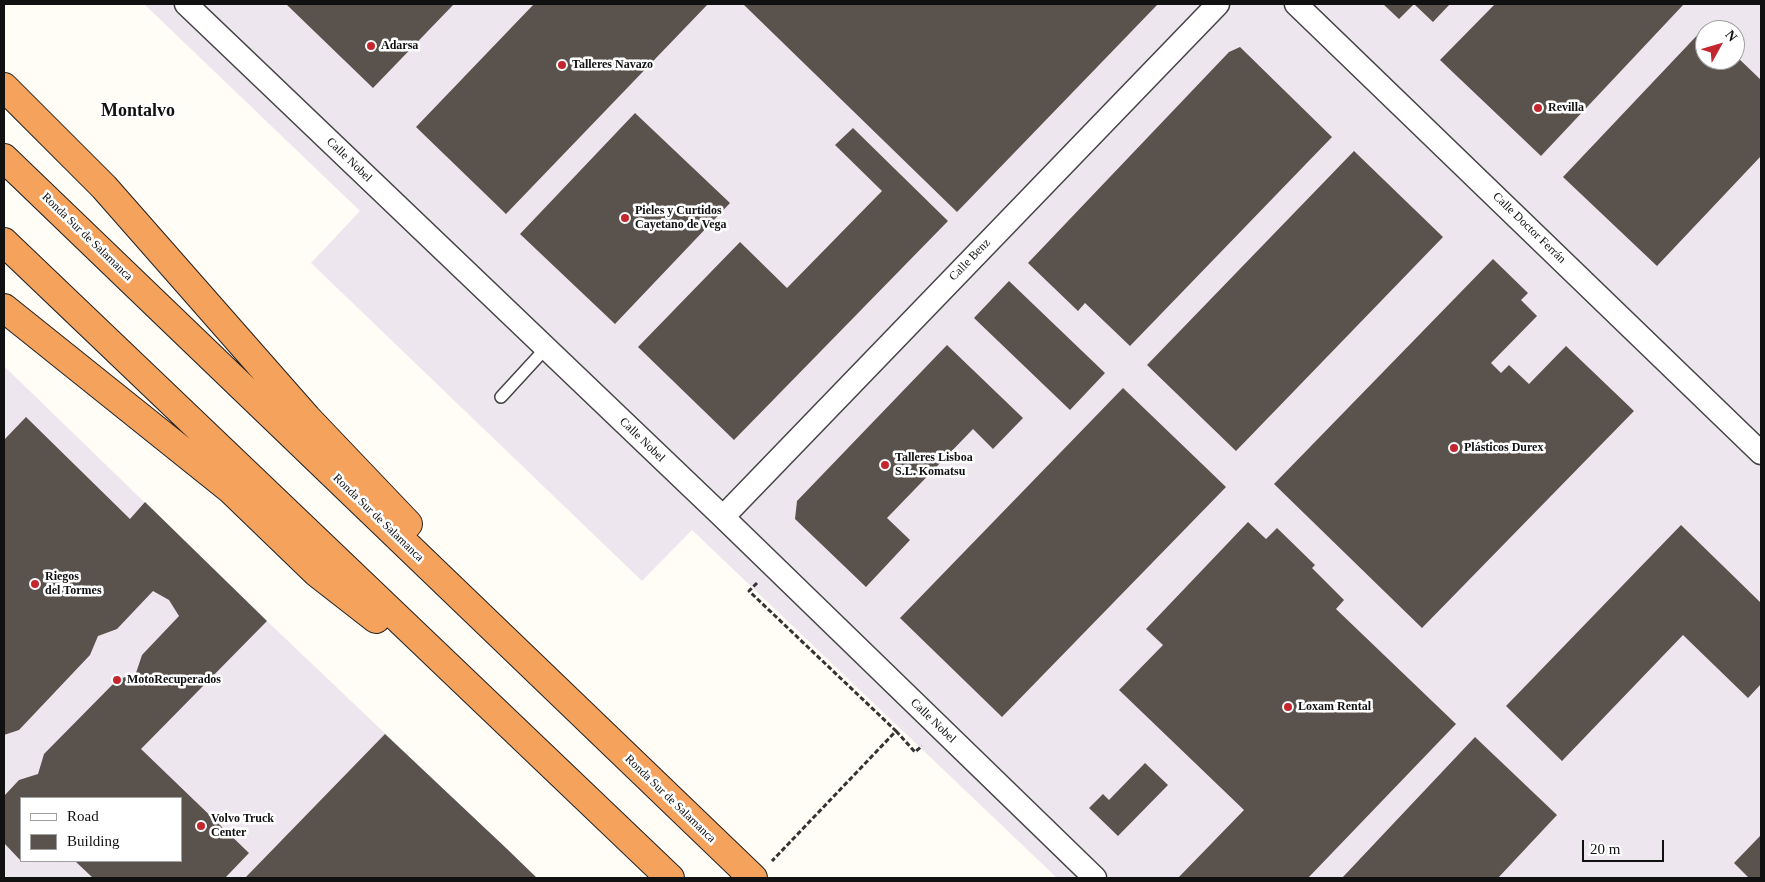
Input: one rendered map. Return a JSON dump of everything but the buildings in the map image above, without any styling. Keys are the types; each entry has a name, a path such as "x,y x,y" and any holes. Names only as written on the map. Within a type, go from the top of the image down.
{"highway":[{"path":"4,88 104,187 307,418 378,491 537,672"},
{"name":"Ronda Sur de Salamanca","path":"4,158 537,672 761,871"},
{"path":"4,242 670,878"},
{"path":"4,308 230,489 317,572 506,722"}],"street":[{"name":"Calle Nobel","path":"186,4 723,517 1095,878"},
{"name":"Calle Benz","path":"723,517 1218,4"},
{"name":"Calle Doctor Ferrán","path":"1296,4 1761,453"}],"lane":[{"path":"500,397 546,348"}],"path":[{"path":"755,597 896,731 915,752 926,742"},
{"path":"761,871 896,731"}],"shaded area":[{"path":"144,4 1761,4 1761,878 1057,878 692,530 642,581 311,263 360,211"},
{"path":"4,366 267,621 537,878 4,878"}],"place":[{"name":"Adarsa","path":"371,46"},
{"name":"Talleres Navazo","path":"562,65"},
{"name":"Revilla","path":"1538,108"},
{"name":"Pieles y Curtidos Cayetano de Vega","path":"625,218"},
{"name":"Plásticos Durex","path":"1454,448"},
{"name":"Talleres Lisboa S.L. Komatsu","path":"885,465"},
{"name":"Riegos del Tormes","path":"35,584"},
{"name":"MotoRecuperados","path":"117,680"},
{"name":"Loxam Rental","path":"1288,707"},
{"name":"Volvo Truck Center","path":"201,826"}],"district":[{"name":"Montalvo","path":"138,111"}]}
